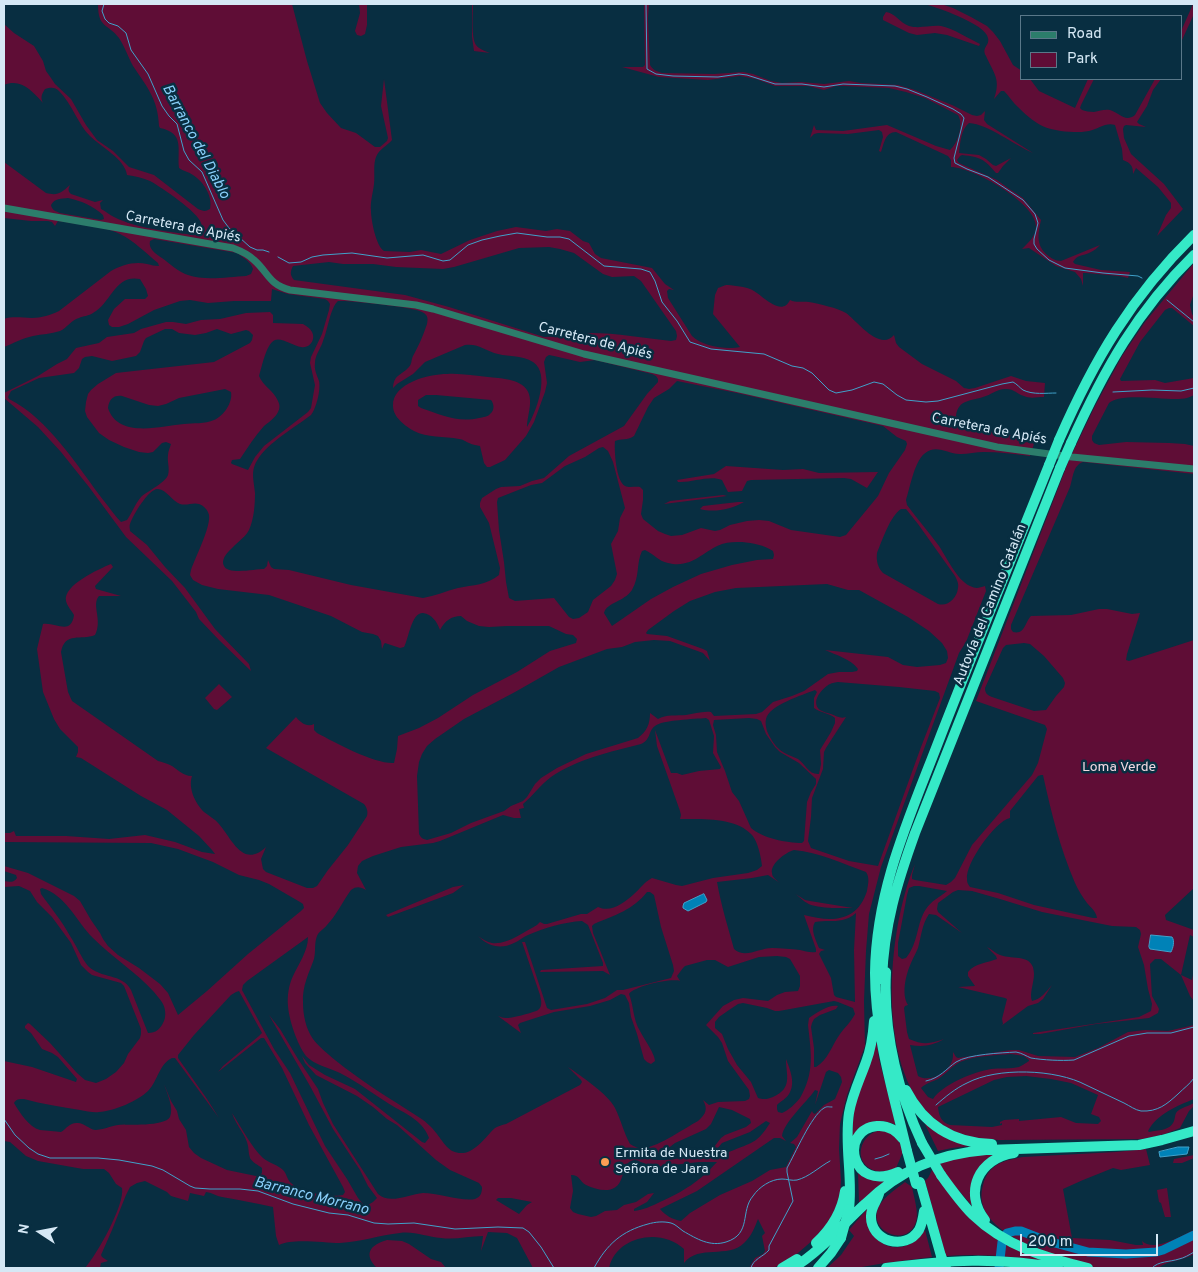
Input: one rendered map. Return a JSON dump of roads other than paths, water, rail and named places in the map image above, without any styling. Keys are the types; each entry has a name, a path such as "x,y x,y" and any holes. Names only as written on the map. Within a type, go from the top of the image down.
{"highway":[{"name":"Autovía del Camino Catalán","path":"879,998 875,973 879,925 890,869 973,653 1059,440 1082,389 1117,328 1145,289 1194,235"},
{"name":"Autovía del Camino Catalán","path":"879,998 883,950 898,880 1060,468 1102,378 1130,332 1167,283 1194,254"},
{"path":"915,833 890,929 887,953 886,1003 888,1028 894,1061 905,1102 922,1143 941,1175 966,1208 991,1230 1016,1245 1053,1260 1088,1268"},
{"path":"782,1268 805,1253 822,1237 831,1227 843,1202 845,1188 844,1127 846,1116 872,1042 879,998"},
{"path":"879,998 888,1057 907,1147 946,1268"},
{"path":"894,1061 905,1089 915,1105 938,1128 971,1142 1013,1144 1020,1148"},
{"path":"818,1268 828,1258 840,1238 849,1209 851,1184 848,1125 850,1107"},
{"path":"907,1147 896,1131 881,1126 870,1128 860,1134 856,1141 855,1160 864,1172 871,1176 879,1177 893,1174 918,1162 924,1164"},
{"path":"793,1268 819,1249 879,1191 901,1176 945,1156 964,1152 1020,1148 1139,1145 1194,1131"},
{"path":"991,1230 990,1225 980,1213 975,1200 975,1187 980,1175 988,1164 1000,1157 1014,1153 1033,1152 1041,1148"},
{"path":"918,1183 934,1245 941,1256"},
{"path":"879,1191 871,1218 877,1233 886,1240 902,1242 913,1237 920,1227 924,1211"},
{"path":"886,1268 942,1262 987,1260 1020,1262 1058,1268"}],"street":[{"name":"Carretera de Apiés","path":"4,208 233,248 253,259 270,279 282,288 400,303 432,309 584,354 997,447 1072,457 1194,469"}],"water":[{"path":"704,894 706,902 688,911 683,908 684,903"},
{"path":"1151,935 1172,937 1174,942 1171,952 1150,949"},
{"path":"1178,1147 1189,1147 1187,1154 1160,1157 1159,1152"}],"waterway":[{"name":"Barranco del Diablo","path":"104,4 102,11 105,19 126,33 131,50 148,74 162,106 177,124 184,151 189,160 202,172 223,220 250,247 269,252"},
{"path":"646,4 647,69 656,74 718,77 739,74 775,84 802,84 824,87 843,84 895,86 907,89 953,109 964,118 954,158 955,163 988,177 1023,200 1035,214 1038,223 1034,244 1049,260 1065,268 1142,278"},
{"name":"Barranco del Diablo","path":"278,257 289,263 301,262 323,255 352,253 387,258 423,255 443,261 450,260 468,245 500,236 517,233 560,237 569,239 604,266 641,269 650,272 662,302 690,342 711,349 764,354 792,366 803,368 812,373 829,390 836,393 852,390 874,382 883,384 906,400 926,402 938,401 1013,382 1027,392 1056,393"},
{"path":"1167,300 1194,322"},
{"name":"Barranco del Diablo","path":"1113,392 1181,391 1194,388"},
{"path":"926,1081 939,1076 962,1059 994,1053 1016,1052 1036,1059 1074,1060 1129,1036 1147,1033 1171,1033 1194,1027"},
{"name":"Barranco Morrano","path":"936,1105 959,1087 979,1078 994,1074 1026,1072 1043,1073 1074,1080 1137,1110 1147,1111 1157,1109 1166,1104 1194,1078"},
{"path":"751,1268 754,1262 769,1250 769,1246 793,1201 787,1168 819,1112 824,1108 832,1107"},
{"name":"Barranco Morrano","path":"4,1119 15,1135 29,1148 38,1154 50,1158 98,1158 152,1166 195,1188 258,1191 293,1204 329,1213 348,1215 374,1223 414,1223 455,1229 523,1228 529,1232 541,1247 554,1268"},
{"name":"Barranco Morrano","path":"875,1159 889,1154"},
{"name":"Barranco Morrano","path":"594,1268 604,1252 616,1240 630,1230 651,1223 671,1223 693,1237 709,1243 726,1242 739,1234 743,1228 749,1202 762,1187 778,1179 801,1179 830,1161"},
{"path":"999,1268 1002,1242 1007,1233 1015,1231 1021,1231 1044,1240 1088,1252 1126,1254 1156,1252 1194,1235"},
{"path":"1152,1268 1157,1264 1181,1259 1194,1252"}],"place":[{"name":"Ermita de Nuestra Señora de Jara","path":"605,1162"}],"park label":[{"name":"Loma Verde","path":"1119,768"}]}
